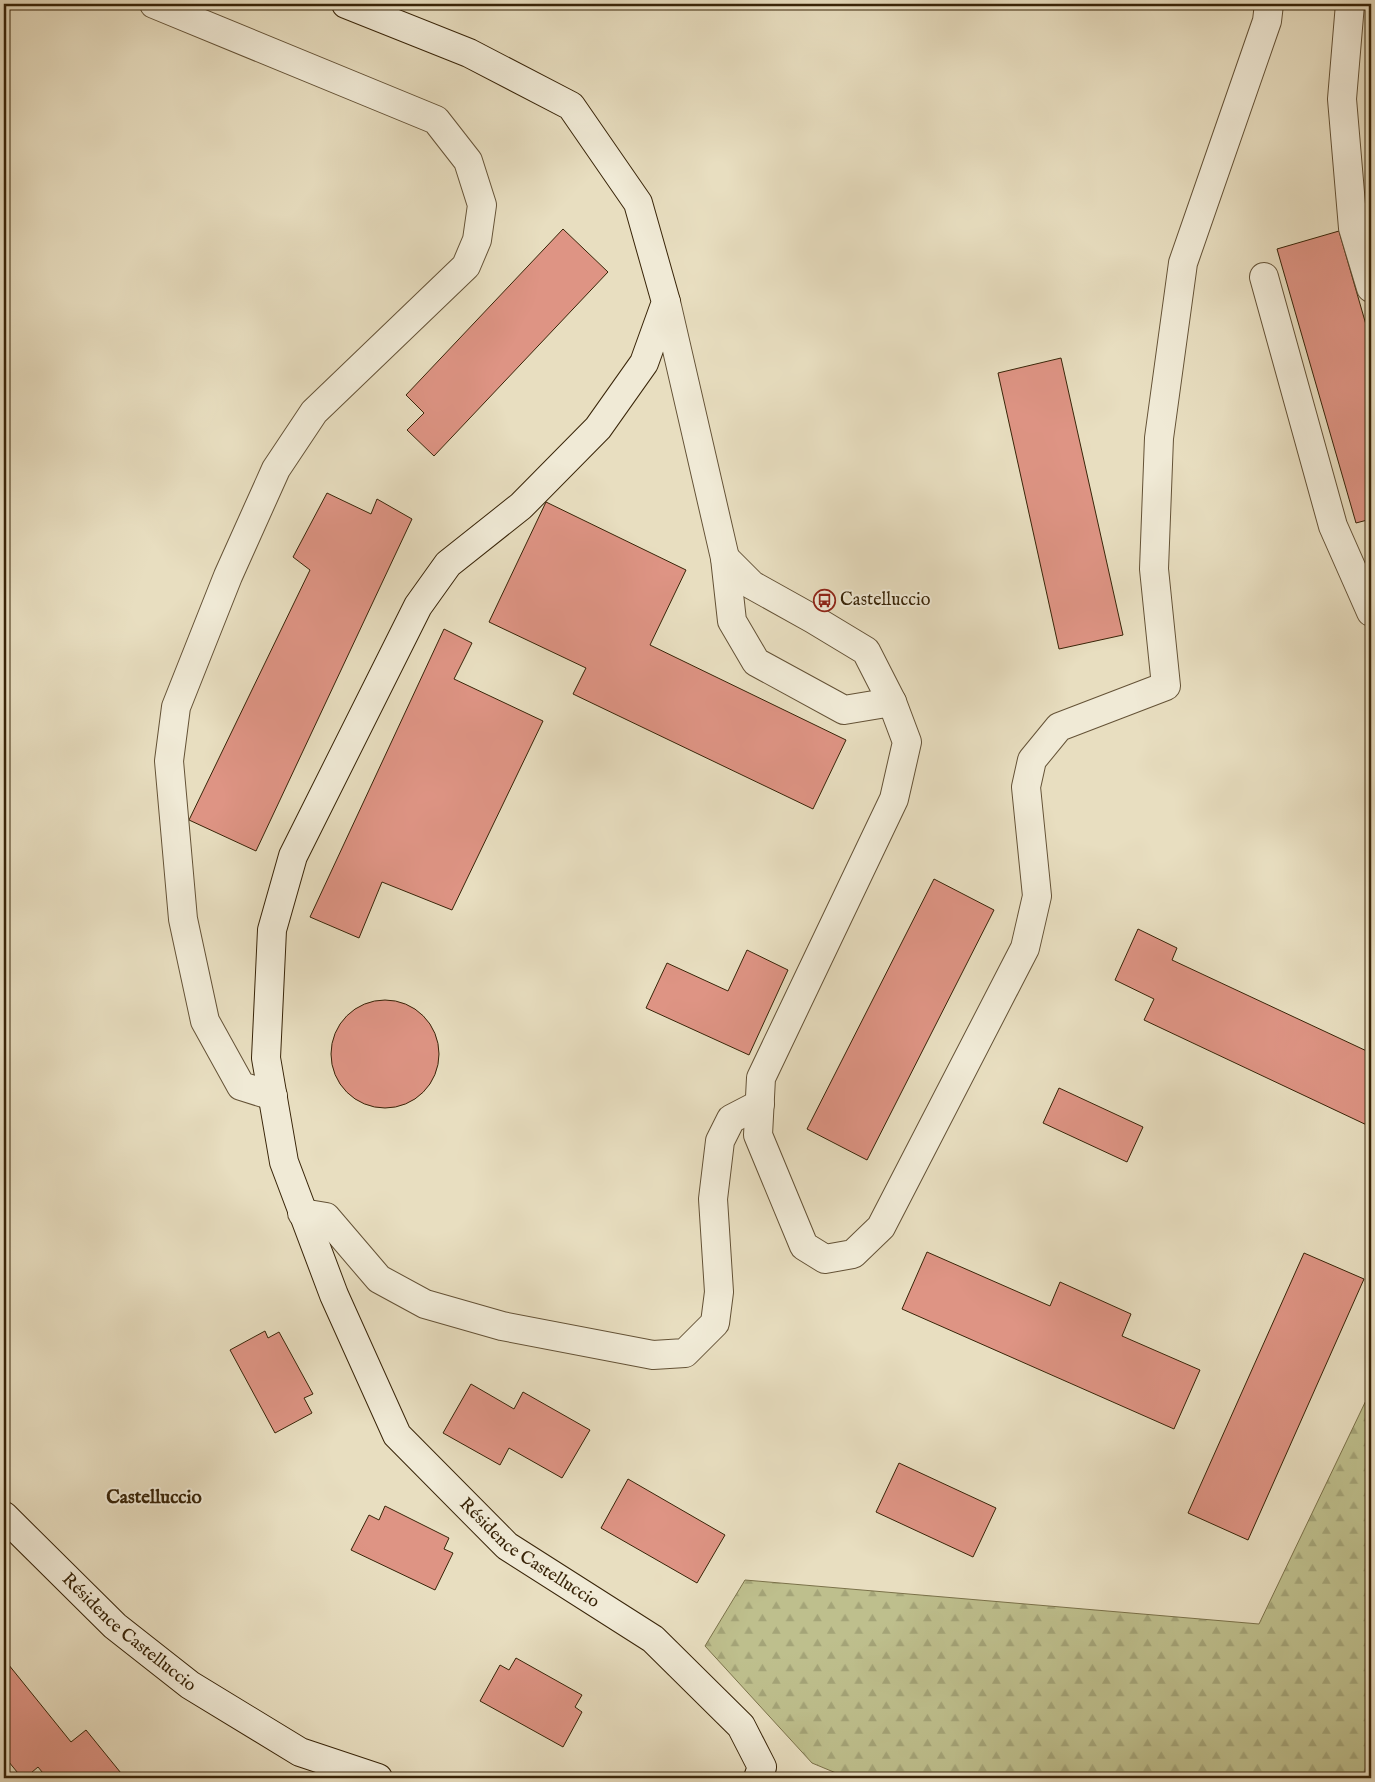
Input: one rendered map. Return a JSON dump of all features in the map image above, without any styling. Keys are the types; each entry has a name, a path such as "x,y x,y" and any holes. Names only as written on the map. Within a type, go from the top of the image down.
{"street":[{"path":"154,4 436,120 468,161 482,205 477,240 466,266 314,412 276,469 228,576 176,707 169,762 183,919 205,1021 241,1086 273,1096"},
{"path":"346,4 468,53 571,106 638,203 666,302 725,558 732,621 756,662 844,710 892,702"},
{"path":"725,558 752,585 866,651 892,702 907,742 894,799 761,1078 758,1136 804,1246 826,1259 853,1254 881,1227 1025,948 1037,896 1026,787 1032,760 1059,727 1166,686 1154,569 1158,457 1183,263 1267,22 1269,4"},
{"path":"1350,4 1342,99 1353,228 1371,288"},
{"path":"1264,277 1333,526 1371,612"},
{"name":"Résidence Castelluccio","path":"666,302 644,363 598,428 521,506 448,564 418,606 293,856 272,930 266,1058 284,1162 302,1214 334,1295 397,1435 507,1546 653,1639 741,1726 762,1767 758,1778"},
{"path":"302,1214 326,1217 379,1279 425,1304 502,1326 653,1355 685,1353 715,1323 719,1292 713,1200 720,1140 731,1119 760,1104"},
{"name":"Résidence Castelluccio","path":"4,1516 114,1626 190,1685 300,1752 378,1778"}],"green space":[{"path":"1371,1390 1371,1778 848,1778 812,1763 705,1646 745,1580 1259,1624"}],"building":[{"path":"563,229 608,272 434,456 407,430 424,413 406,395"},
{"path":"1339,231 1371,342 1371,519 1356,523 1277,249"},
{"path":"1061,358 1123,635 1059,649 998,373"},
{"path":"327,493 371,514 377,499 412,519 256,851 189,820 310,570 293,557"},
{"path":"546,502 686,570 650,645 846,740 813,809 573,694 586,668 489,622"},
{"path":"444,629 472,643 454,679 543,721 452,910 382,882 359,938 310,917"},
{"path":"934,879 994,910 867,1160 807,1129"},
{"path":"1138,929 1177,948 1172,960 1371,1053 1371,1127 1144,1020 1154,999 1115,980"},
{"path":"747,950 788,970 749,1055 646,1008 667,963 728,991"},
{"path":"385,1000 406,1004 423,1016 435,1033 439,1054 435,1075 423,1092 406,1104 385,1108 364,1104 347,1092 335,1075 331,1054 335,1033 347,1016 364,1004"},
{"path":"1059,1088 1143,1127 1127,1162 1043,1123"},
{"path":"927,1252 1050,1306 1060,1282 1131,1314 1122,1336 1200,1370 1174,1429 902,1309"},
{"path":"1304,1253 1364,1279 1248,1540 1188,1513"},
{"path":"265,1331 268,1338 279,1332 313,1394 304,1398 312,1413 275,1433 230,1350"},
{"path":"471,1384 514,1409 523,1392 590,1430 562,1478 509,1448 500,1465 443,1433"},
{"path":"899,1463 996,1508 973,1557 876,1512"},
{"path":"628,1479 725,1535 697,1583 601,1528"},
{"path":"385,1506 449,1538 444,1549 453,1553 435,1590 351,1550 369,1515 379,1520"},
{"path":"516,1658 582,1695 575,1707 582,1712 563,1747 480,1701 500,1665 509,1670"},
{"path":"4,1659 71,1742 86,1730 125,1778 47,1778 38,1767 25,1778 22,1778 4,1756"}],"place":[{"name":"Castelluccio","path":"824,600"}],"district":[{"name":"Castelluccio","path":"154,1498"}]}
